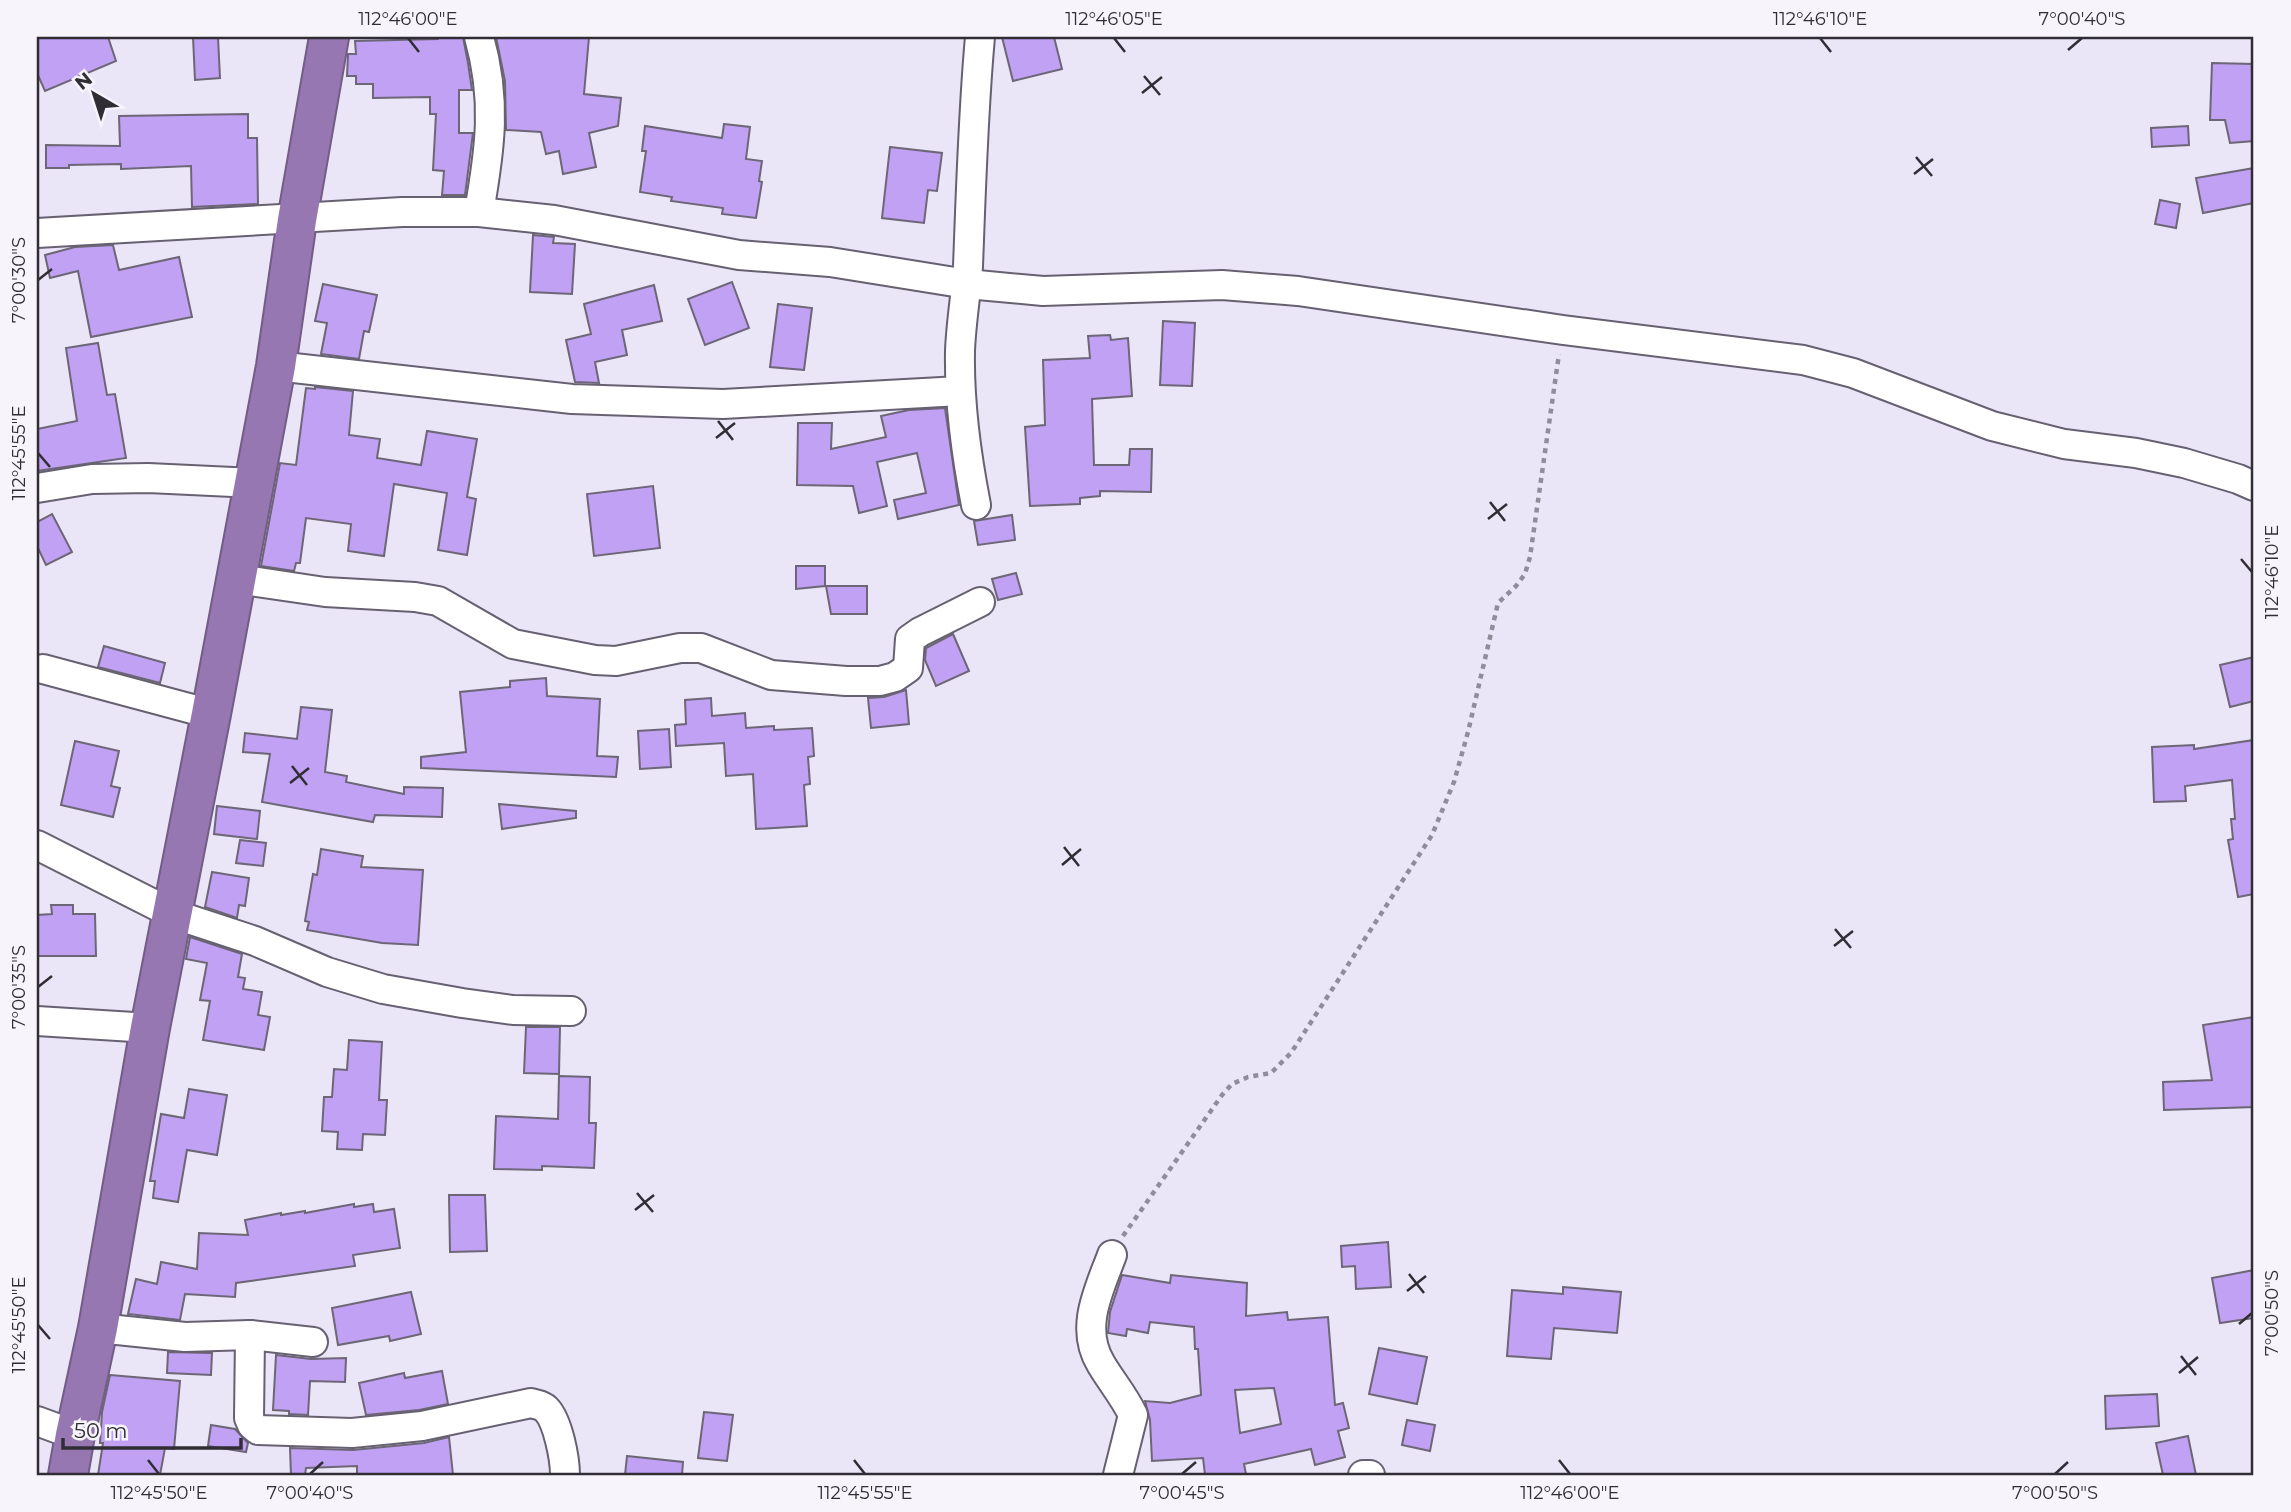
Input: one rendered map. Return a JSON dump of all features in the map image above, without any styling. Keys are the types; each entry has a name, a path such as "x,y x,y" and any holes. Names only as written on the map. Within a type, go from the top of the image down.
{"highway":[{"path":"68,1475 98,1328 150,1028 276,366 297,220 329,37"}],"street":[{"path":"479,37 491,96 489,156 479,212"},
{"path":"976,505 966,454 960,391 960,348 967,284 974,109 980,37"},
{"path":"37,233 402,212 479,212 554,220 739,255 830,262 967,284 1043,291 1222,285 1298,291 1563,330 1803,360 1853,373 1992,425 2064,444 2136,453 2184,463 2238,478 2254,486"},
{"path":"276,366 586,400 723,404 960,391"},
{"path":"37,488 92,479 148,478 254,483"},
{"path":"237,579 325,592 415,597 438,601 513,644 595,660 616,661 680,648 701,648 771,675 846,681 880,681 895,677 908,668 910,639 980,602"},
{"path":"43,669 211,714"},
{"path":"37,845 173,914 255,941 327,972 383,989 513,1010 571,1011"},
{"path":"37,1021 150,1028"},
{"path":"1112,1255 1094,1302 1090,1330 1093,1349 1133,1415 1118,1475"},
{"path":"98,1328 185,1337 250,1335 313,1342"},
{"path":"250,1335 249,1418 258,1430 352,1433 422,1426 531,1403 544,1406 552,1416 565,1463 565,1475"},
{"path":"37,1422 75,1435"},
{"path":"1363,1475 1370,1475"}],"path":[{"path":"1112,1255 1133,1219 1159,1187 1222,1095 1232,1084 1248,1077 1271,1073 1282,1065 1432,835 1454,782 1498,603 1525,574 1530,557 1563,330"}],"building":[{"path":"37,37 108,37 116,61 45,91 37,73"},
{"path":"193,37 218,37 220,78 195,80"},
{"path":"463,37 468,63 472,90 459,90 459,133 473,133 465,195 442,195 444,171 433,170 436,114 430,114 430,97 373,98 373,84 356,84 356,76 347,76 348,54 356,54 355,41"},
{"path":"496,37 589,37 584,94 621,98 618,126 589,133 596,167 563,174 559,151 546,154 541,132 506,130 505,81"},
{"path":"1002,37 1054,37 1062,69 1013,81"},
{"path":"2212,63 2254,64 2254,141 2230,143 2225,120 2210,120"},
{"path":"248,114 248,138 257,138 258,204 192,207 191,166 121,169 121,164 46,168 46,145 120,146 119,116"},
{"path":"724,124 750,127 746,159 762,161 759,181 762,182 756,218 722,214 723,208 671,201 672,197 640,192 646,151 642,151 645,126 722,138"},
{"path":"2188,126 2189,145 2152,147 2151,128"},
{"path":"890,147 942,153 937,191 928,190 924,223 882,218"},
{"path":"2254,168 2254,203 2203,213 2196,178"},
{"path":"2160,200 2180,204 2176,228 2155,224"},
{"path":"533,235 554,237 553,243 575,244 572,294 530,292"},
{"path":"113,245 119,270 179,257 192,317 91,337 78,271 50,278 45,255 75,247"},
{"path":"732,282 749,328 705,345 688,299"},
{"path":"323,284 377,295 369,332 364,331 359,359 321,354 327,323 315,321"},
{"path":"654,285 662,321 622,330 627,355 595,362 599,383 575,382 566,340 591,334 584,304"},
{"path":"778,304 812,308 804,370 770,367"},
{"path":"1163,321 1195,323 1192,386 1160,385"},
{"path":"1110,335 1111,340 1128,338 1132,396 1092,399 1094,465 1129,465 1130,449 1152,449 1151,492 1100,491 1100,496 1080,498 1080,504 1030,506 1025,427 1045,425 1043,360 1090,358 1088,336"},
{"path":"98,343 107,395 115,394 126,458 37,471 37,429 77,421 66,348"},
{"path":"306,388 353,391 349,435 380,439 377,458 421,465 427,431 477,439 467,497 476,499 467,555 438,550 447,493 394,484 384,556 348,551 351,524 306,518 300,563 296,563 294,571 261,566 280,463 296,465"},
{"path":"945,408 959,505 898,519 894,500 926,493 917,453 877,462 887,506 859,513 853,486 797,485 798,423 832,423 831,449 886,437 881,416 909,410"},
{"path":"653,486 660,548 594,556 587,494"},
{"path":"52,514 72,552 46,565 37,546 37,522"},
{"path":"1012,515 1015,540 978,545 974,521"},
{"path":"796,566 825,566 825,586 796,589"},
{"path":"1016,573 1022,594 998,600 992,579"},
{"path":"826,586 867,586 867,614 831,614"},
{"path":"953,634 969,671 936,686 925,660 926,648"},
{"path":"104,646 165,663 160,683 98,667"},
{"path":"2254,657 2254,701 2230,707 2220,665"},
{"path":"546,678 547,696 600,699 597,756 618,757 616,777 421,768 421,757 466,752 460,692 510,687 510,681"},
{"path":"906,690 909,724 871,728 868,698 884,697"},
{"path":"711,698 712,716 745,713 746,728 812,728 814,756 808,757 810,784 804,785 807,826 756,829 753,774 726,776 724,743 676,746 675,725 686,724 685,700"},
{"path":"301,707 332,710 325,772 347,776 346,782 404,794 404,787 443,788 442,817 375,815 373,822 262,802 270,754 243,752 245,733 297,739"},
{"path":"669,729 671,767 640,769 638,731"},
{"path":"2254,740 2254,894 2238,897 2228,840 2233,839 2231,819 2235,819 2232,780 2185,786 2186,801 2154,802 2152,747 2194,745 2194,749"},
{"path":"75,741 119,751 111,786 120,788 113,817 61,805"},
{"path":"499,804 576,811 576,818 502,829"},
{"path":"217,806 260,811 257,839 214,834"},
{"path":"240,840 266,843 263,866 236,863"},
{"path":"321,849 363,856 361,867 423,870 418,945 382,943 307,930 309,922 305,921 313,874 317,875"},
{"path":"212,872 249,878 245,906 239,905 237,918 205,907"},
{"path":"51,905 73,905 73,914 95,914 96,956 37,956 37,915 52,914"},
{"path":"190,937 242,954 238,977 245,978 243,989 262,992 258,1015 270,1017 264,1050 203,1040 210,1001 200,1000 207,963 186,959"},
{"path":"2254,1017 2254,1107 2164,1110 2163,1082 2212,1080 2203,1025"},
{"path":"526,1027 560,1027 559,1074 524,1073"},
{"path":"349,1040 382,1042 379,1100 387,1100 385,1135 363,1134 362,1150 337,1149 338,1132 322,1131 324,1097 332,1097 334,1069 347,1070"},
{"path":"559,1076 590,1077 589,1123 596,1123 594,1168 542,1166 542,1170 494,1169 496,1116 558,1119"},
{"path":"189,1089 227,1095 217,1155 187,1150 178,1202 153,1198 155,1181 150,1181 161,1114 184,1118"},
{"path":"449,1195 485,1195 487,1251 450,1252"},
{"path":"354,1204 354,1207 373,1204 374,1212 394,1209 400,1248 353,1255 355,1266 236,1283 235,1297 185,1294 180,1320 128,1314 136,1279 157,1284 161,1262 197,1269 199,1233 248,1235 245,1220"},
{"path":"1388,1242 1391,1287 1356,1289 1355,1266 1342,1267 1341,1246"},
{"path":"2254,1270 2254,1318 2220,1323 2212,1278"},
{"path":"1122,1275 1170,1283 1171,1275 1247,1283 1246,1316 1287,1312 1288,1320 1328,1317 1335,1405 1343,1403 1349,1428 1338,1431 1345,1457 1315,1465 1311,1449 1244,1464 1246,1474 1234,1475 1205,1475 1203,1458 1152,1461 1150,1420 1145,1401 1170,1403 1201,1395 1194,1327 1150,1322 1148,1333 1127,1329 1126,1336 1108,1333 1110,1312","holes":["1274,1388 1281,1424 1240,1433 1235,1390"]},
{"path":"1563,1287 1621,1292 1617,1333 1554,1328 1551,1359 1507,1356 1512,1290 1563,1294"},
{"path":"411,1292 421,1334 390,1341 389,1336 338,1345 332,1308"},
{"path":"1379,1348 1427,1357 1417,1404 1369,1394"},
{"path":"168,1352 212,1353 211,1375 167,1373"},
{"path":"276,1355 311,1359 346,1358 345,1382 310,1381 308,1415 273,1410"},
{"path":"442,1371 448,1404 366,1415 359,1383 404,1373 405,1378"},
{"path":"110,1375 180,1381 174,1449 165,1448 160,1475 98,1475 103,1443 100,1443 102,1412"},
{"path":"2157,1394 2159,1426 2106,1429 2105,1396"},
{"path":"704,1412 733,1415 727,1461 698,1458"},
{"path":"1407,1420 1435,1425 1430,1451 1402,1445"},
{"path":"211,1425 235,1429 248,1443 246,1452 208,1446"},
{"path":"2188,1436 2196,1475 2163,1475 2156,1443"},
{"path":"449,1437 453,1475 357,1475 357,1466 306,1468 305,1475 291,1475 290,1448 353,1450 424,1443"},
{"path":"627,1456 683,1462 682,1475 625,1475"}]}
